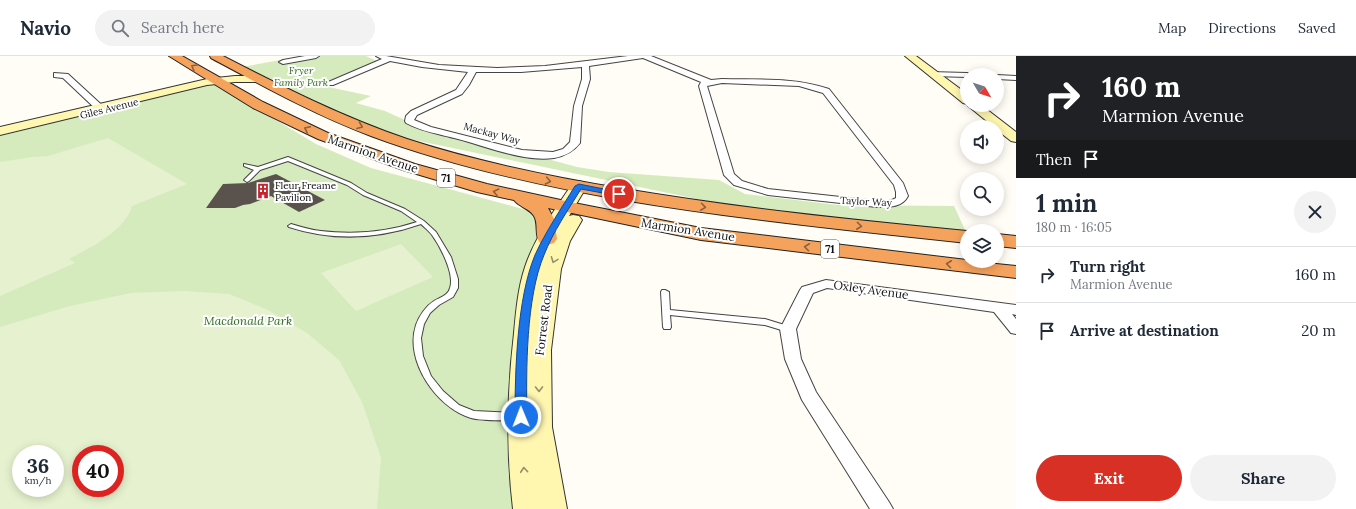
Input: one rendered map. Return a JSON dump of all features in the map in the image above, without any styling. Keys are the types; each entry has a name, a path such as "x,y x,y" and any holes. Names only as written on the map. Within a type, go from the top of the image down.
{"highway":[{"name":"Marmion Avenue","path":"174,56 238,93 289,120 348,146 409,167 517,197 701,234 1016,272"},
{"name":"Marmion Avenue","path":"215,56 327,113 376,133 470,162 535,178 664,202 756,215 960,236"},
{"path":"198,87 238,93"},
{"path":"517,197 532,204 544,215 547,225 547,239"},
{"path":"1004,235 1016,236"},
{"path":"1004,241 1016,242"}],"street":[{"path":"283,62 316,56"},
{"path":"380,56 419,65 474,70 527,71 585,65 641,56"},
{"name":"Taylor Way","path":"645,56 709,82 722,81 799,84 815,86 826,90 899,184 903,195 902,199 892,204 777,194 755,190 738,183 729,175 703,86 704,83 709,82"},
{"path":"910,56 960,89"},
{"path":"917,56 960,94"},
{"path":"330,83 389,59"},
{"name":"Mackay Way","path":"474,70 465,85 458,92 414,113 410,116 409,121 432,130 527,154 551,155 569,150 575,143 578,106 586,79 585,65"},
{"name":"Giles Avenue","path":"0,131 198,87 217,81 236,67"},
{"path":"57,74 65,76 100,109"},
{"path":"937,74 960,75"},
{"path":"1004,77 1016,78"},
{"name":"Giles Avenue","path":"0,135 207,82 235,79 259,79"},
{"path":"982,112 1016,138"},
{"path":"990,112 1016,131"},
{"name":"Forrest Road","path":"552,509 544,466 530,418 521,376 527,310 531,282 538,259 547,239 573,209 586,188"},
{"name":"Forrest Road","path":"528,509 522,442 530,418 550,269 573,209"},
{"name":"Oxley Avenue","path":"788,329 807,290 826,284 1016,310"},
{"path":"999,308 1016,329"},
{"path":"788,329 793,359 808,395 882,509"}],"lane":[{"path":"246,180 258,168 288,159 349,184 365,194 403,210 422,222 434,233 448,257 454,279 454,288 450,295 436,303 427,312 420,324 417,338 419,356 427,377 440,393 456,407 473,415 530,418"},
{"path":"246,165 258,168"},
{"path":"291,226 309,231 364,234 408,228 422,222"},
{"path":"664,292 667,327"},
{"path":"666,312 765,322 788,329"}],"green space":[{"name":"Fryer Family Park","path":"303,56 366,56 377,61 319,85 371,96 356,103 385,111 405,120 577,167 609,172 719,180 745,194 838,205 954,206 962,224 960,224 960,233 735,207 371,131 242,67"},
{"name":"Macdonald Park","path":"214,83 316,144 371,168 553,217 532,509 0,509 0,136"},
{"path":"108,138 187,184 132,206 123,223 115,230 97,244 69,259 75,263 0,296 0,162 48,156"},
{"path":"401,244 433,277 356,311 321,273"},
{"path":"184,291 229,294 268,310 307,333 339,360 362,402 381,458 377,509 0,509 0,327 70,306 131,293"}],"building":[{"name":"Fleur Freame Pavilion","path":"276,174 325,200 299,212 271,196 235,208 206,208 223,184 248,183"}],"place":[{"name":"Fleur Freame Pavilion","path":"263,191"}],"route":[{"path":"521,417 521,376 527,310 531,282 539,256 547,239 579,186 619,194"}]}
